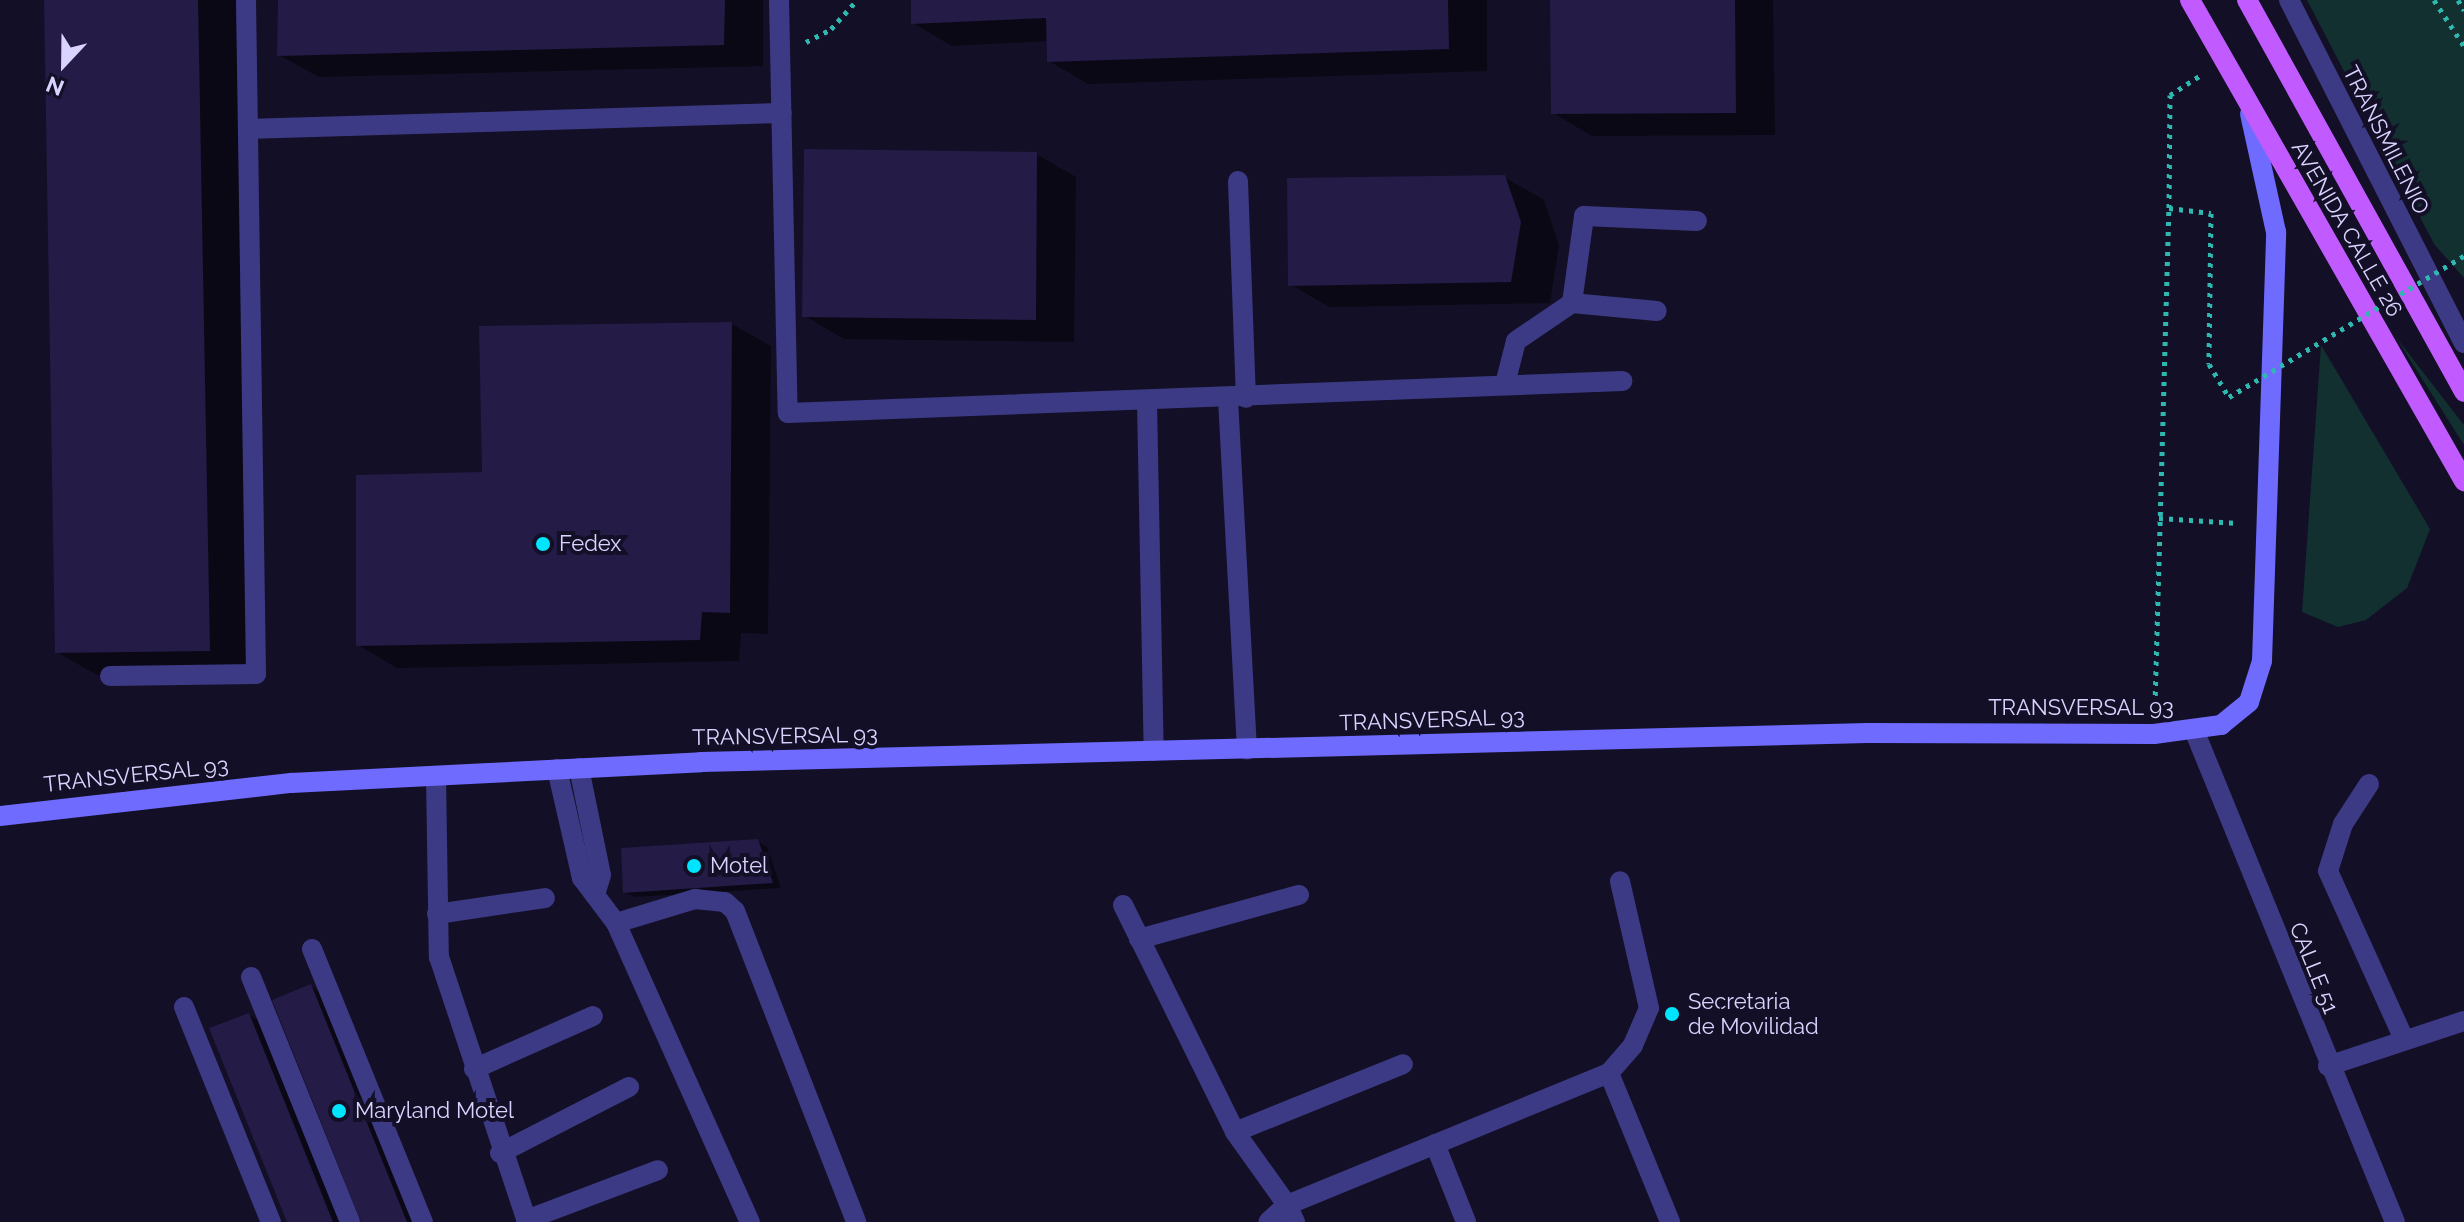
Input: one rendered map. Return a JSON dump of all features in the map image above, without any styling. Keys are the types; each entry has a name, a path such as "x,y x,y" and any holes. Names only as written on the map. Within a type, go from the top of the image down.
{"main road":[{"name":"AVENIDA CALLE 26","path":"2190,0 2464,481"},
{"name":"AVENIDA CALLE 26","path":"2247,0 2464,392"},
{"name":"TRANSVERSAL 93","path":"0,816 152,795 579,768 1868,733 2154,734 2194,730 2238,714 2258,683 2276,232 2245,98"}],"lane":[{"path":"110,676 256,674 246,0"},
{"path":"779,0 788,413 1237,398 1506,380 1622,381"},
{"name":"TRANSMILENIO","path":"2289,0 2464,343"},
{"path":"248,129 782,113"},
{"path":"1238,181 1237,398 1247,749"},
{"path":"1572,303 1584,216 1697,221"},
{"path":"2443,301 2464,311"},
{"path":"1506,380 1516,341 1572,303 1657,311"},
{"path":"1147,401 1154,751"},
{"name":"CALLE 51","path":"2194,730 2328,1066 2395,1222"},
{"path":"579,768 601,875 595,895"},
{"path":"557,769 582,878 616,923 750,1222"},
{"path":"436,776 437,914 447,998 474,1069 500,1153 527,1221 658,1170"},
{"path":"2369,784 2343,824 2328,871 2404,1039"},
{"path":"1268,1222 1291,1214 1435,1144 1609,1073 1638,1037 1649,1008 1620,881"},
{"path":"1139,939 1299,895"},
{"path":"437,914 545,898"},
{"path":"616,923 695,899 725,902 735,911 856,1222"},
{"path":"1123,905 1235,1132 1291,1214"},
{"path":"312,949 423,1222"},
{"path":"251,977 350,1222"},
{"path":"184,1007 271,1222"},
{"path":"474,1069 593,1016"},
{"path":"2328,1066 2464,1021"},
{"path":"1235,1132 1403,1064"},
{"path":"1609,1073 1670,1222"},
{"path":"500,1153 629,1087"},
{"path":"1435,1144 1466,1222"}],"path":[{"path":"780,55 831,29 857,0"},
{"path":"2434,0 2464,46"},
{"path":"2154,734 2170,95 2225,60"},
{"path":"2169,208 2211,213 2209,364 2229,397 2464,256"},
{"path":"2159,518 2266,525"}],"green space":[{"path":"2307,0 2464,0 2464,278 2434,244"},
{"path":"2395,336 2464,425 2464,445"},
{"path":"2321,345 2430,529 2407,588 2366,620 2338,627 2302,612"}],"building":[{"path":"44,0 198,0 210,651 55,653"},
{"path":"278,0 725,0 724,45 277,56"},
{"path":"911,0 1448,0 1449,49 1047,62 1046,18 911,24"},
{"path":"1550,0 1735,0 1736,113 1551,114"},
{"path":"804,149 1037,152 1036,320 802,317"},
{"path":"1505,175 1521,222 1511,282 1288,286 1287,178"},
{"name":"Fedex","path":"732,322 730,613 702,612 700,640 356,646 356,475 482,472 479,326"},
{"name":"Motel","path":"758,839 773,883 623,893 621,848"},
{"name":"Maryland Motel","path":"311,984 407,1222 361,1222 272,1000"},
{"name":"Maryland Motel","path":"249,1013 333,1222 287,1222 209,1028"}],"place":[{"name":"Fedex","path":"543,544"},
{"name":"Motel","path":"694,866"},
{"name":"Secretaria de Movilidad","path":"1672,1014"},
{"name":"Maryland Motel","path":"339,1111"}]}
